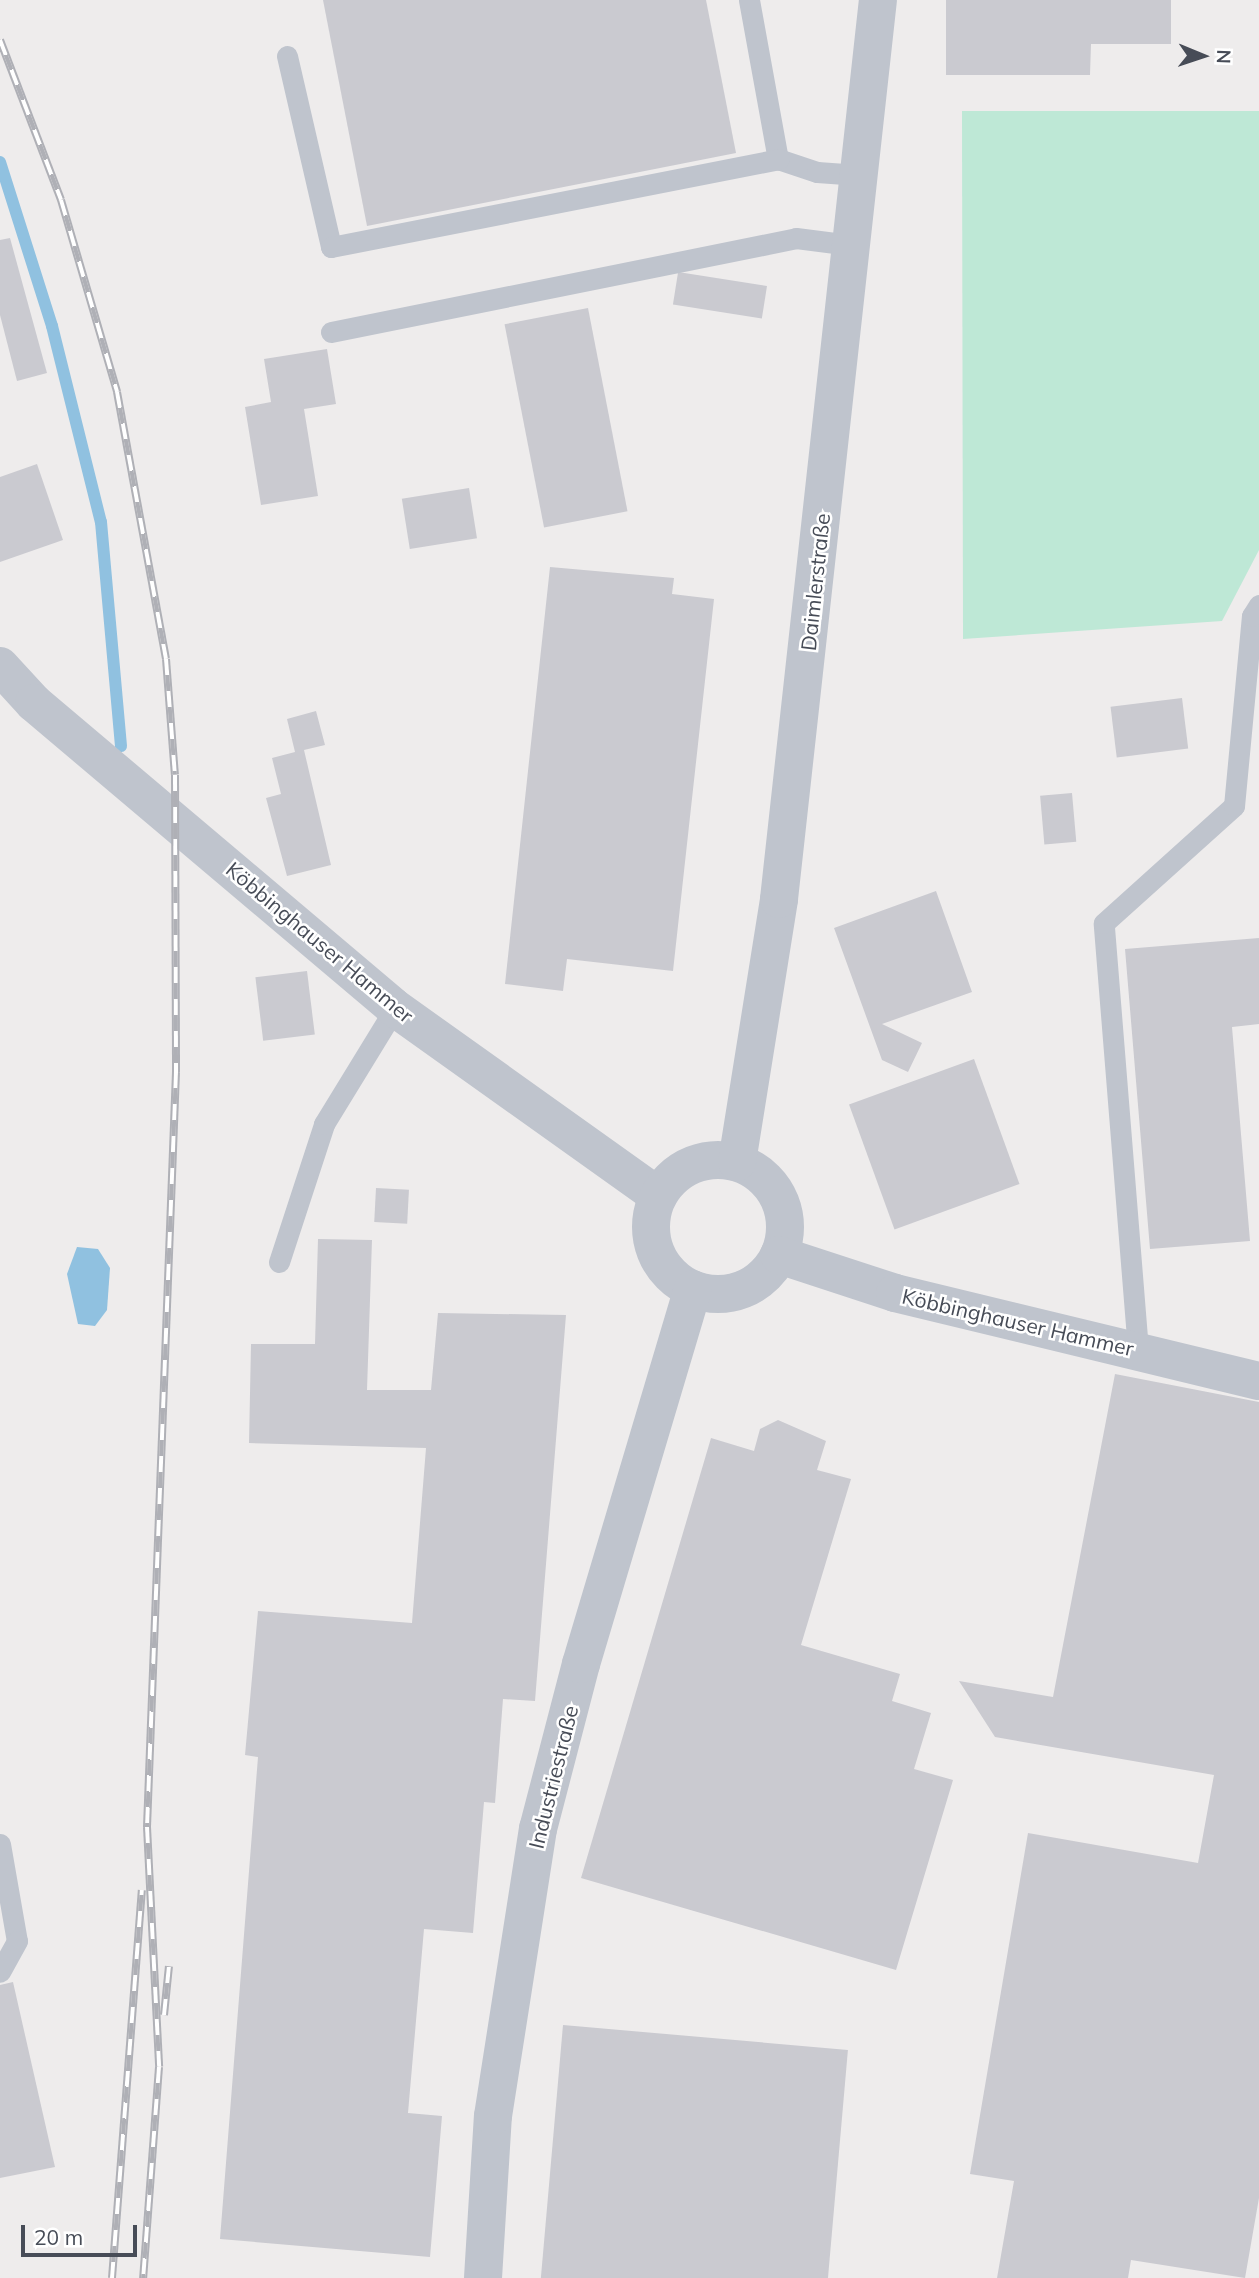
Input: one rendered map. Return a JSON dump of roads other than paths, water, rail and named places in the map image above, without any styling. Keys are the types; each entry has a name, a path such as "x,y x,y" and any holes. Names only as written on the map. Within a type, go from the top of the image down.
{"street":[{"name":"Daimlerstraße","path":"737,1162 779,899 878,0"},
{"name":"Köbbinghauser Hammer","path":"0,666 34,703 395,1008 658,1196"},
{"path":"713,1159 737,1162 754,1170 780,1199 785,1237 779,1255 764,1276 743,1290 718,1294 693,1289 674,1278 652,1240 658,1196 691,1165 713,1159"},
{"name":"Köbbinghauser Hammer","path":"779,1255 895,1293 1259,1381"},
{"name":"Industriestraße","path":"483,2278 493,2116 538,1829 581,1664 693,1289"}],"lane":[{"path":"749,0 778,159"},
{"path":"287,56 331,247 778,159 817,172 859,175"},
{"path":"331,332 796,238 850,245"},
{"path":"1138,1350 1104,923 1234,806 1252,616 1259,605"},
{"path":"279,1262 324,1124 395,1008"},
{"path":"0,1844 17,1941 0,1972"}],"water":[{"path":"77,1247 98,1249 110,1268 107,1310 95,1326 78,1324 67,1274"}],"waterway":[{"path":"0,162 52,326 101,522 121,746"}],"railway":[{"path":"0,40 61,200 117,392 166,659 175,775 176,1072 147,1827 159,2067 143,2278"},
{"path":"112,2278 142,1890"},
{"path":"164,2015 169,1966"}]}
